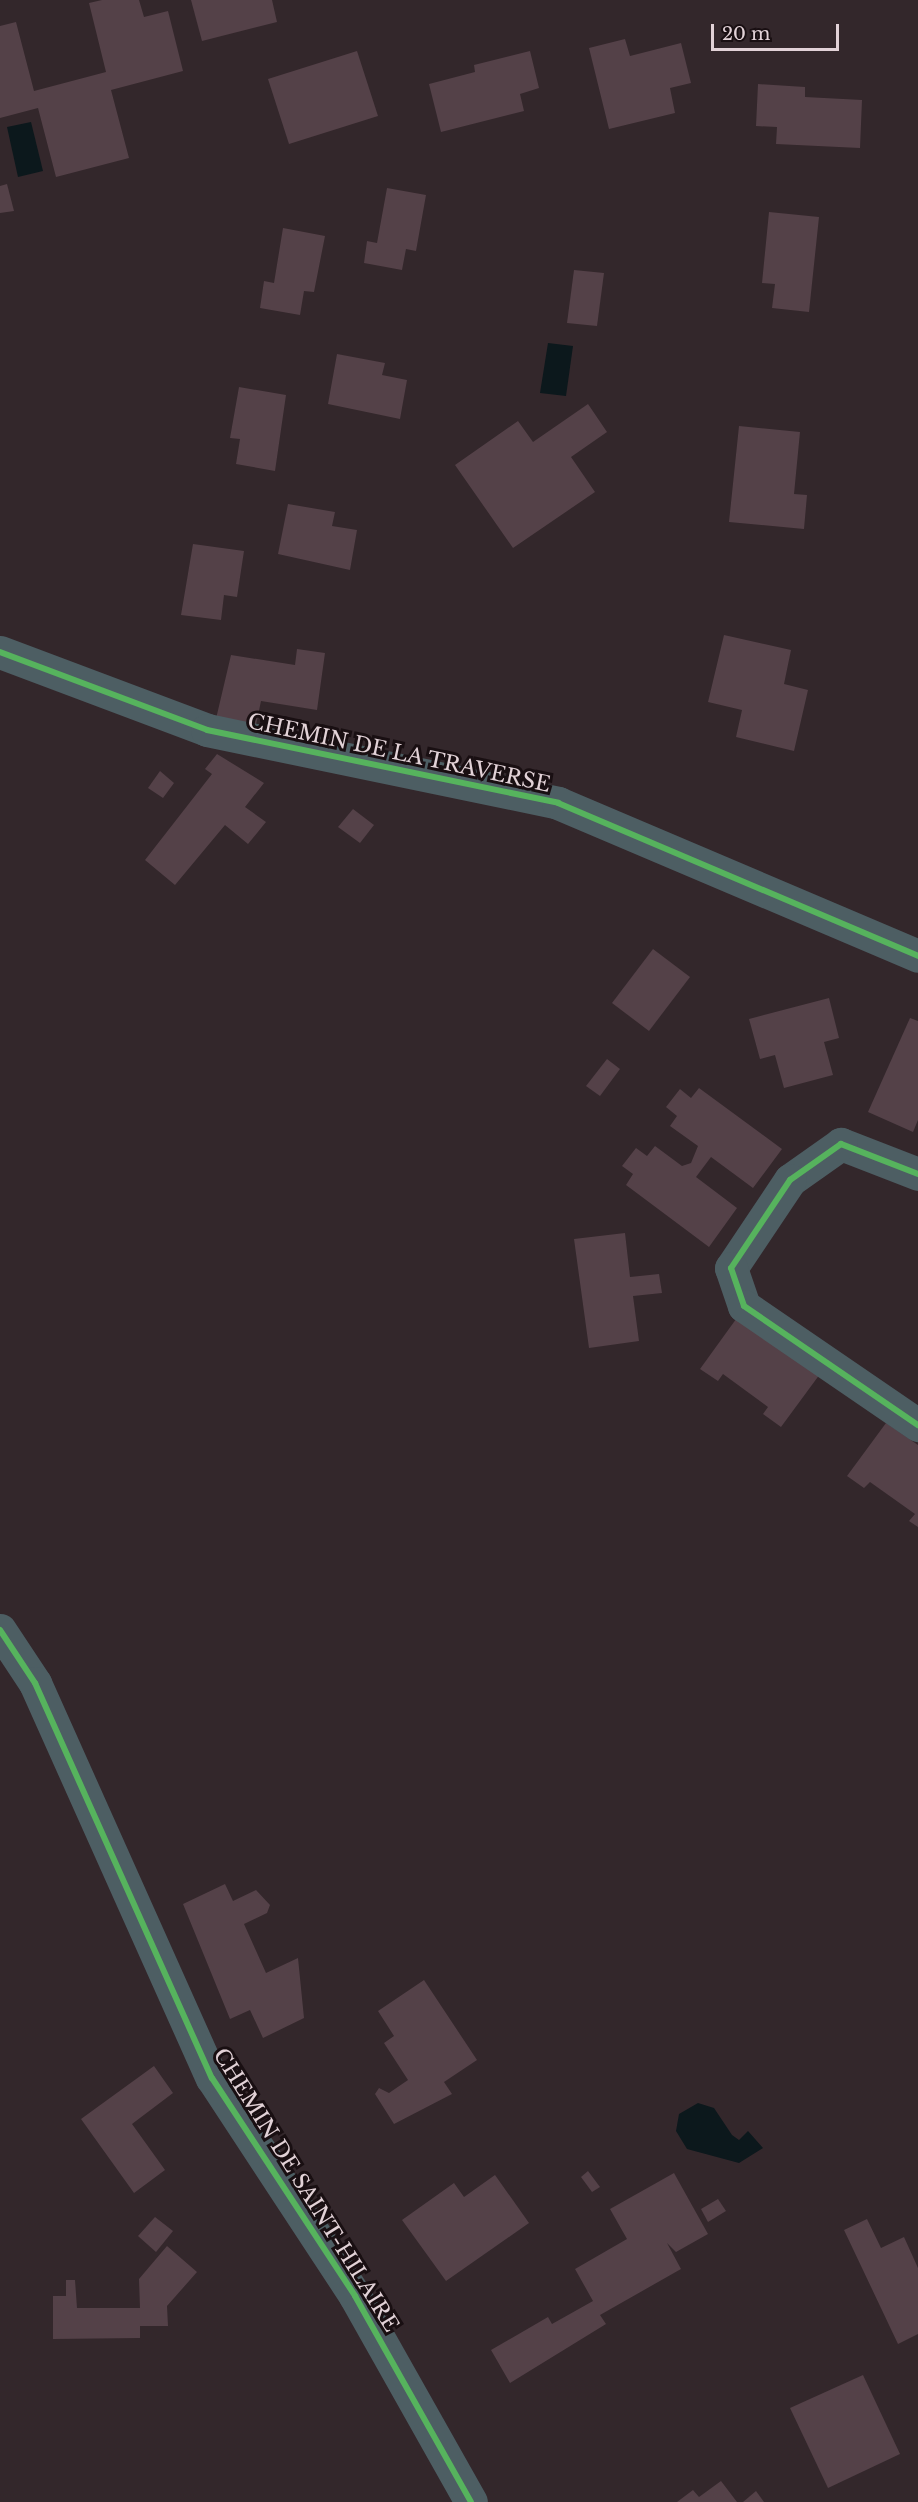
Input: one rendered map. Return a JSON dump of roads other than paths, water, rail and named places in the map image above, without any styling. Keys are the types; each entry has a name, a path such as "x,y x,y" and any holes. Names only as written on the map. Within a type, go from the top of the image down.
{"street":[{"name":"CHEMIN DE LA TRAVERSE","path":"0,652 207,730 558,803 918,956"},
{"path":"918,1174 841,1144 790,1180 731,1268 744,1306 918,1425"},
{"name":"CHEMIN DE SAINT-HILAIRE","path":"0,1630 35,1683 212,2078 355,2296 471,2502"}]}
